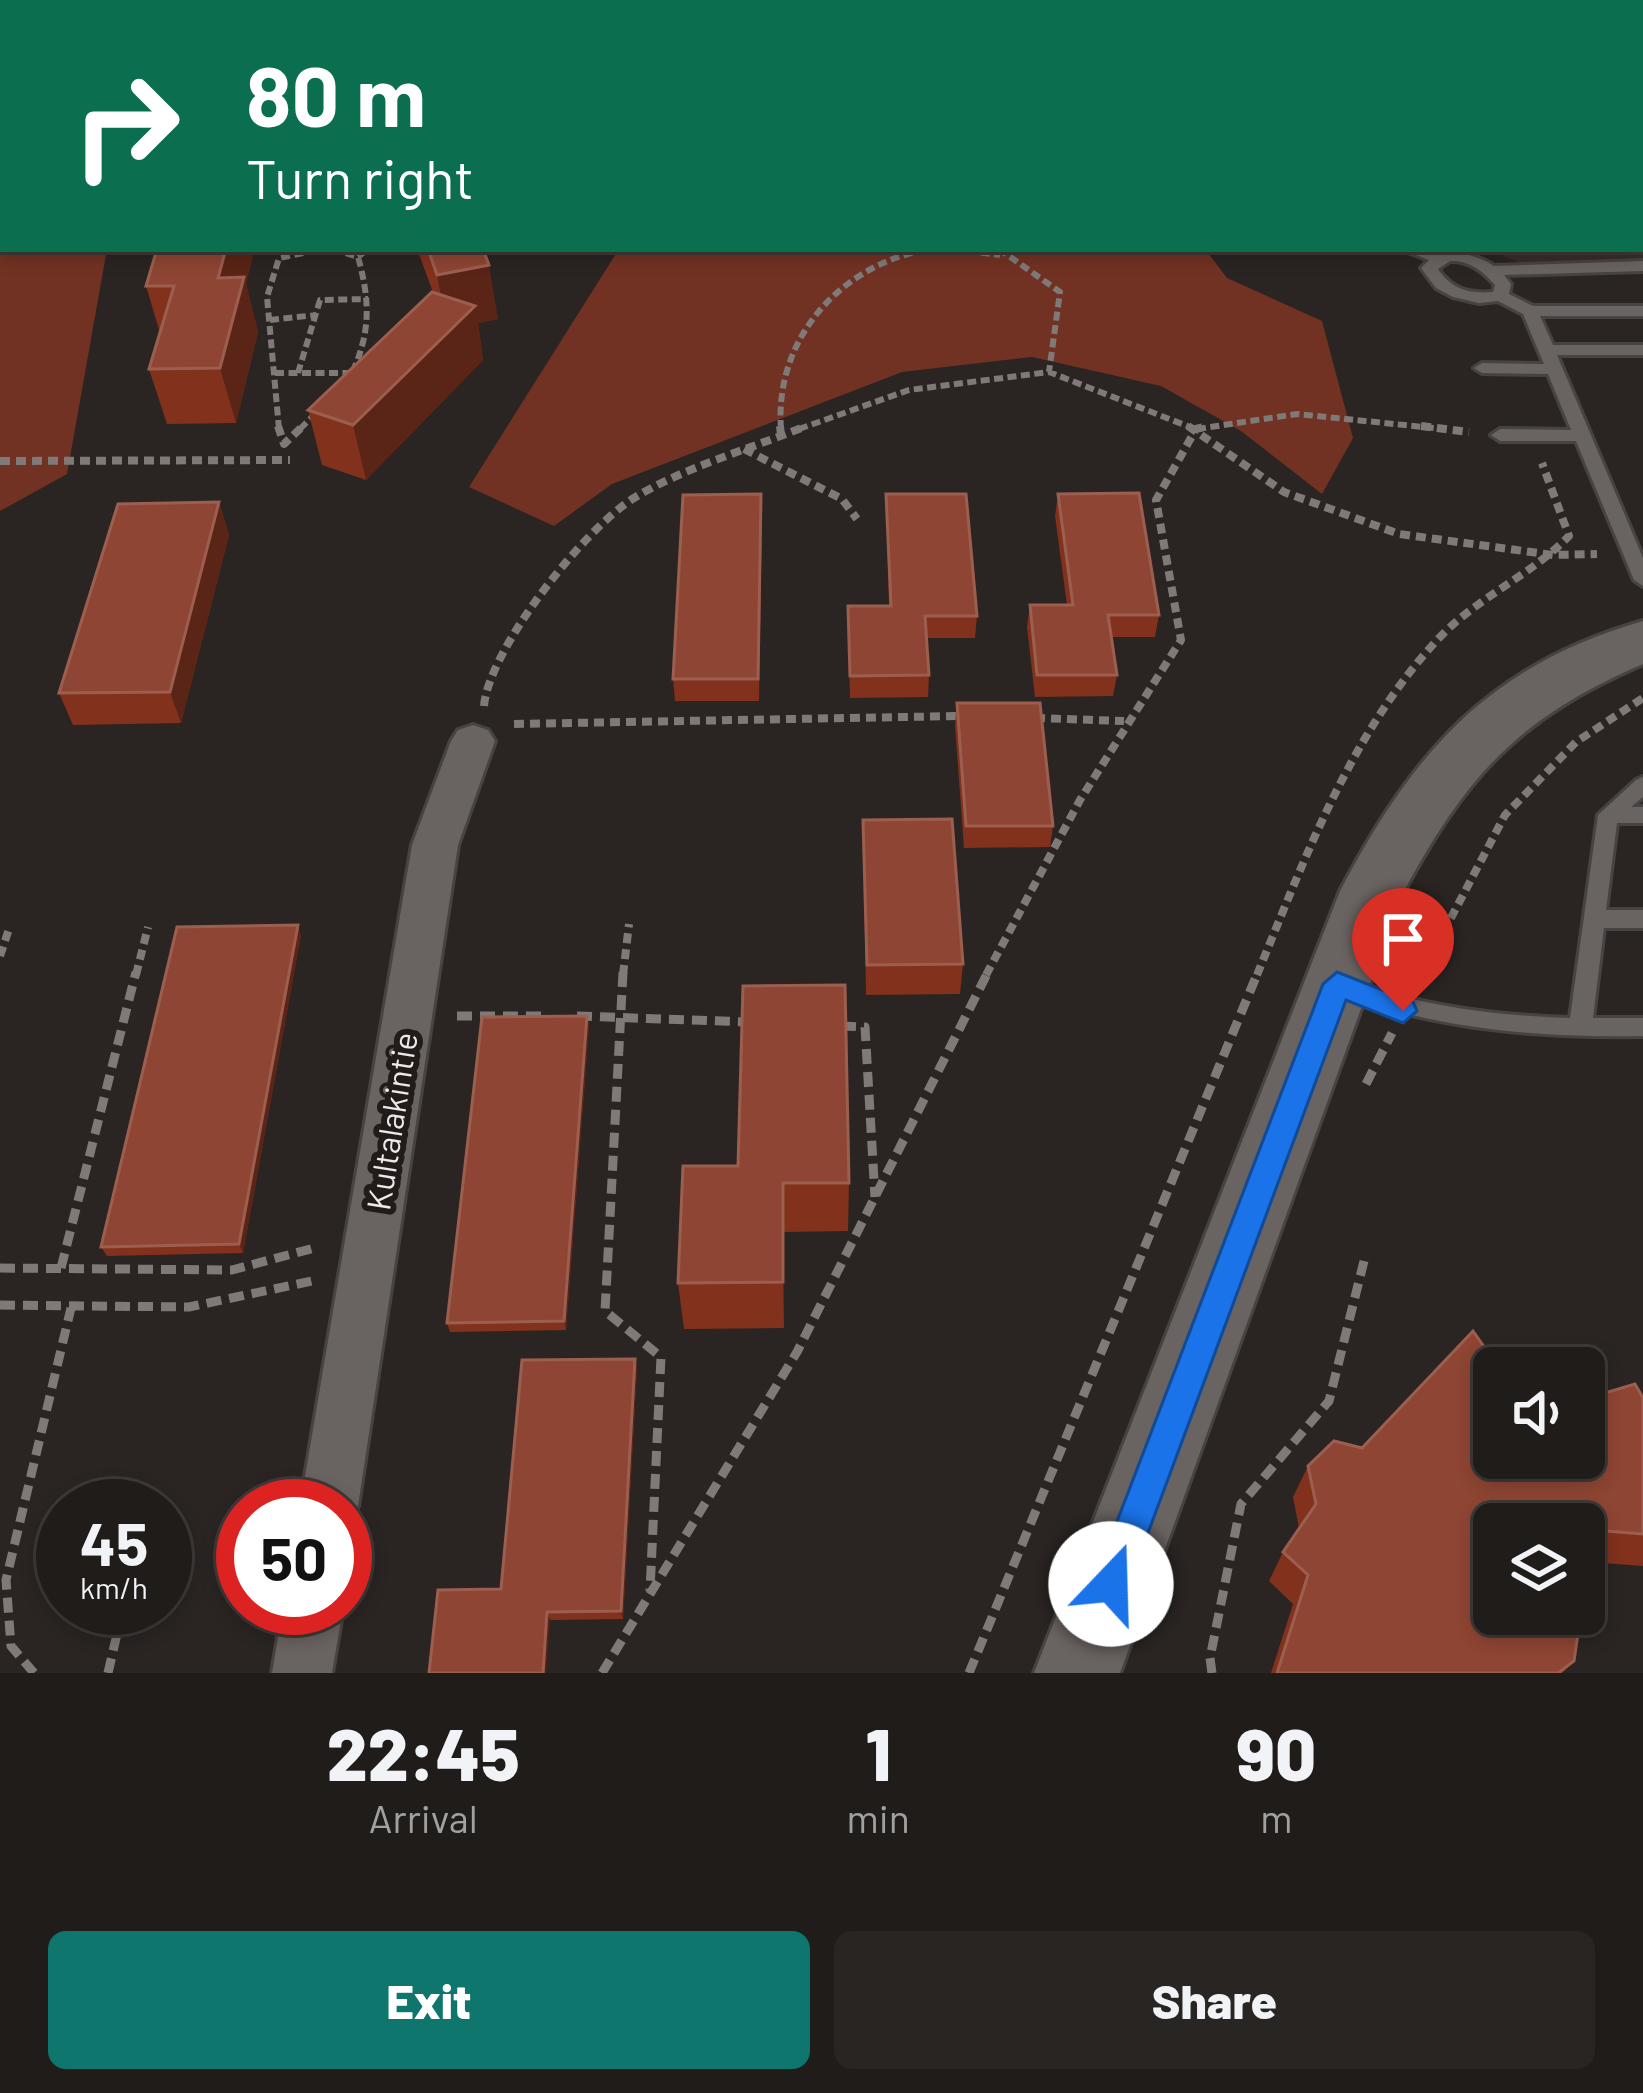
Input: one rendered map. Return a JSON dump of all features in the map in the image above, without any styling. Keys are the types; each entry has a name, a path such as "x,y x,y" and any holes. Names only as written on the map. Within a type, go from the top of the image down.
{"main road":[{"path":"1077,1673 1370,997 1372,891 1434,783 1510,711 1586,664 1643,641"}],"street":[{"name":"Kultalakintie","path":"333,1479 435,845 477,732"},
{"path":"302,1673 308,1635"}],"lane":[{"path":"1643,266 1493,272 1447,254 1429,268 1437,284 1463,296 1500,296 1530,310 1643,311"},
{"path":"1493,272 1502,284 1500,296"},
{"path":"1530,310 1643,580"},
{"path":"1546,350 1643,350"},
{"path":"1482,368 1554,369"},
{"path":"1500,435 1581,436"},
{"path":"1580,1029 1608,815 1643,785"},
{"path":"1608,815 1643,815"},
{"path":"1594,919 1643,919"},
{"path":"1370,997 1580,1029 1643,1027"}],"path":[{"path":"308,252 279,258 267,297 274,411 284,444 315,413"},
{"path":"342,252 358,257"},
{"path":"358,257 364,252"},
{"path":"781,435 778,415 794,341 820,309 885,258 915,252"},
{"path":"1000,252 1060,292 1049,372"},
{"path":"346,383 371,335 358,257"},
{"path":"298,373 320,300 368,298"},
{"path":"270,320 316,315"},
{"path":"965,716 477,732 486,681 535,597 632,499 744,449 909,390 1049,372 1196,429 1284,492 1399,534 1503,544 1552,555 1463,615 1400,684 1323,815 969,1673"},
{"path":"275,373 351,374"},
{"path":"602,1673 820,1309 973,997 1124,721 1181,640 1156,500 1196,429 1231,417 1313,413 1500,435"},
{"path":"744,449 842,500 856,518"},
{"path":"0,461 290,460"},
{"path":"1362,1091 1370,997 1505,815 1576,742 1643,698"},
{"path":"1033,718 1124,721"},
{"path":"629,924 618,1017 605,1311 661,1357 650,1593"},
{"path":"0,956 10,926"},
{"path":"61,1268 148,927"},
{"path":"408,1016 548,1016"},
{"path":"572,1016 753,1022"},
{"path":"820,1025 865,1027 874,1198"},
{"path":"0,1268 232,1270 320,1246"},
{"path":"1212,1673 1210,1658 1241,1504 1329,1401 1365,1257"},
{"path":"0,1305 188,1307 314,1281"},
{"path":"34,1673 11,1646 6,1580 70,1308"},
{"path":"108,1673 117,1635"}],"shaded area":[{"path":"0,252 106,252 67,474 0,511"},
{"path":"617,252 1207,252 1227,278 1322,321 1353,438 1322,494 1241,431 1161,386 1032,357 902,372 612,484 554,526 469,487"},
{"path":"1494,252 1643,252 1643,261 1525,265"}],"building":[{"path":"156,252 225,252 218,278 244,277 220,368 149,369 174,286 146,286"},
{"path":"429,252 484,252 489,265 437,275"},
{"path":"432,292 475,306 353,425 308,410"},
{"path":"1139,493 1159,615 1108,615 1117,675 1037,675 1030,605 1073,605 1058,494"},
{"path":"761,494 758,679 673,679 683,495"},
{"path":"886,494 966,494 977,616 925,616 929,675 850,676 848,606 891,606"},
{"path":"219,502 170,692 59,693 118,504"},
{"path":"957,703 1040,703 1053,826 966,826"},
{"path":"952,819 963,964 867,965 863,820"},
{"path":"298,925 239,1244 101,1247 177,927"},
{"path":"845,985 849,1183 783,1183 783,1282 678,1283 683,1166 738,1166 743,986"},
{"path":"587,1016 564,1321 447,1323 482,1017"},
{"path":"1473,1331 1484,1347 1473,1347 1473,1479 1605,1479 1605,1393 1635,1384 1643,1398 1643,1534 1605,1531 1605,1503 1473,1503 1473,1635 1578,1635 1574,1661 1558,1673 1277,1673 1308,1575 1283,1552 1316,1504 1308,1466 1334,1441 1362,1448"},
{"path":"635,1359 621,1611 547,1612 543,1673 429,1673 438,1590 501,1589 522,1360"}],"route":[{"path":"1111,1584 1337,984 1403,1011"}]}
